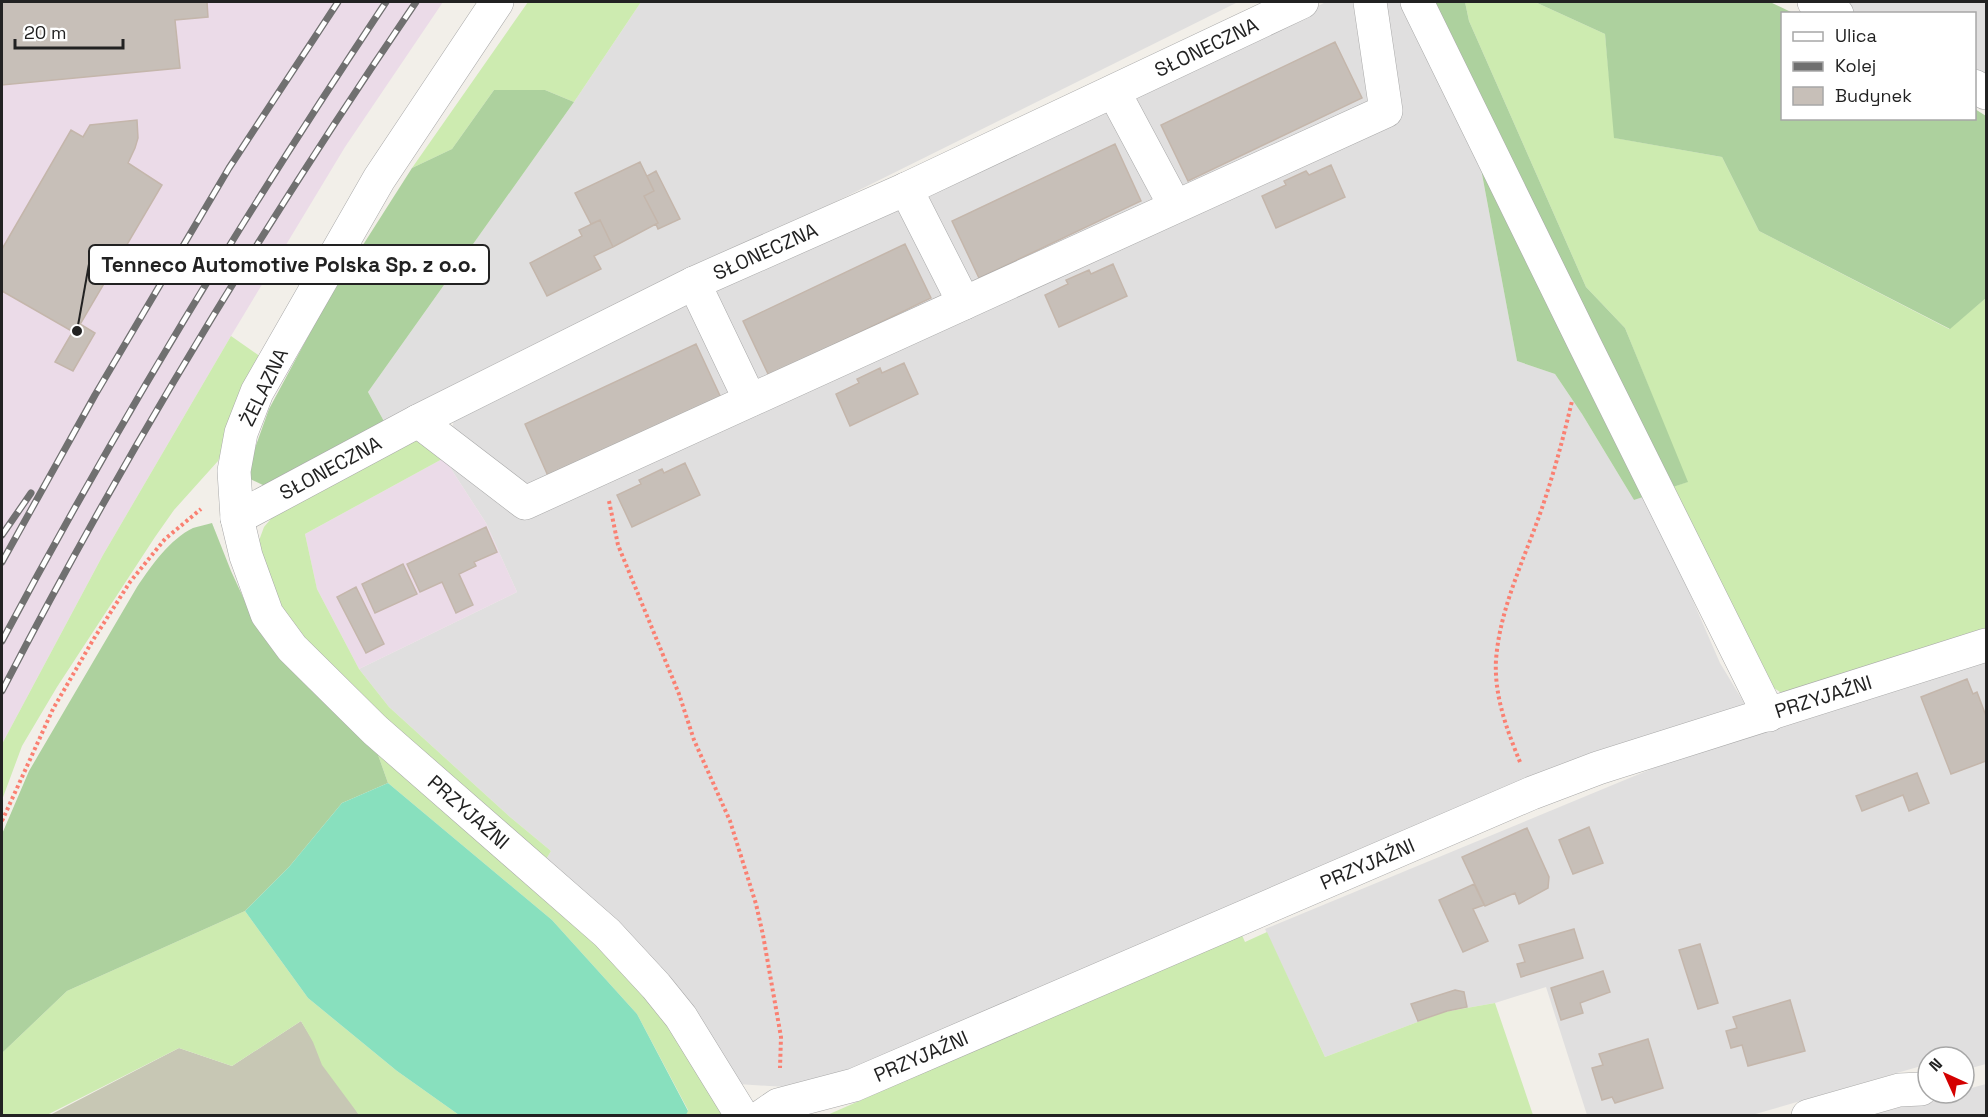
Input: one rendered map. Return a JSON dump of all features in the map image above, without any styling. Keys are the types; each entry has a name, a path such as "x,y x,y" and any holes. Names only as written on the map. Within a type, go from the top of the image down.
{"street":[{"name":"ŻELAZNA","path":"236,504 234,471 241,433 257,392 380,179 497,2"},
{"name":"SŁONECZNA","path":"236,504 418,421 694,283 906,189 1302,2"},
{"path":"418,421 525,503 1386,111 1370,2"},
{"path":"1417,2 1769,715"},
{"path":"1814,2 1833,12"},
{"path":"1114,92 1175,206"},
{"path":"906,189 964,303"},
{"path":"694,283 750,400"},
{"name":"PRZYJAŹNI","path":"236,504 246,556 267,614 292,648 375,730 608,933 681,1017 742,1116"},
{"name":"PRZYJAŹNI","path":"770,1110 854,1084 1532,794 1598,768 1986,645"},
{"path":"1808,1116 1899,1090 1916,1089"}],"path":[{"path":"1532,794 1506,727 1498,689 1496,662 1500,628 1544,502 1572,400"},
{"path":"602,468 618,545 679,693 698,749 730,821 756,904 781,1037 770,1110"},
{"path":"2,821 53,709 130,582 165,538 208,504 236,504"}],"shaded area":[{"path":"2,2 443,2 345,147 231,336 103,555 2,744"},
{"path":"641,2 1238,2 386,425 368,392 574,102"},
{"path":"1326,2 1401,2 1479,158 1517,361 1555,374 1634,500 1647,495 1720,663 1749,711 1063,989 802,1088 738,1084 545,861 551,851 510,817 389,707 359,669 517,592 486,523 444,458 456,413 1159,83"},
{"path":"1823,2 1986,2 1986,92 1976,87 1976,12 1843,12"},
{"path":"444,458 486,523 517,592 359,669 317,589 305,534"},
{"path":"1986,661 1986,1064 1976,1067 1976,1045 1916,1045 1916,1067 1752,1115 1587,1115 1546,987 1495,1003 1444,1012 1325,1057 1265,929 1714,743"},
{"path":"301,1021 359,1115 48,1116 179,1048 232,1066"},
{"path":"1986,1084 1986,1115 1869,1116 1916,1103 1916,1105 1976,1105 1976,1087"}],"green space":[{"path":"528,2 641,2 574,102 545,90 494,90 452,149 412,168"},
{"path":"1401,2 1465,2 1469,21 1586,287 1625,328 1688,482 1634,500 1555,374 1517,361 1479,158"},
{"path":"1465,2 1535,2 1605,34 1615,138 1722,157 1759,231 1949,329 1986,298 1986,635 1811,690 1780,692 1762,680 1667,489 1687,482 1625,328 1586,287 1469,21"},
{"path":"1535,2 1770,2 1791,12 1781,12 1781,120 1976,120 1976,110 1986,116 1986,298 1950,329 1759,231 1722,157 1614,138 1605,34"},
{"path":"494,90 545,90 574,102 368,392 386,425 267,487 248,478 255,448 269,409 326,303 412,168 452,149"},
{"path":"231,336 261,357 218,461 174,510 57,687 22,746 2,800 2,744 103,555"},
{"path":"413,436 444,458 305,534 317,589 359,669 389,707 510,817 551,851 545,861 379,714 286,620 257,546 264,527 275,514"},
{"path":"212,523 254,621 377,752 388,783 342,803 289,867 245,911 67,991 2,1053 2,834 29,771 137,587 155,562 177,539 193,528"},
{"path":"377,752 596,941 668,1024 726,1115 686,1115 688,1110 637,1014 552,920 388,783"},
{"path":"388,783 552,920 637,1014 688,1111 686,1115 459,1115 397,1071 308,998 245,911 289,867 342,803"},
{"path":"245,911 308,998 397,1071 459,1115 359,1115 322,1065 301,1021 232,1066 179,1048 47,1115 2,1116 2,1053 67,991"},
{"path":"1267,932 1325,1057 1444,1012 1495,1003 1533,1115 825,1116 1241,933 1245,942"}],"building":[{"path":"2,2 207,2 208,17 175,20 180,68 2,85"},
{"path":"1335,42 1362,98 1188,181 1161,125"},
{"path":"137,120 138,138 128,163 162,185 75,333 2,291 2,249 71,130 83,137 90,125"},
{"path":"1115,144 1141,201 979,278 952,221"},
{"path":"640,162 654,191 644,196 658,223 613,247 600,220 591,224 575,193"},
{"path":"1331,165 1345,197 1276,228 1262,196 1286,185 1284,181 1306,171 1309,175"},
{"path":"656,171 680,219 658,229 656,224 658,223 644,196 654,191 647,176"},
{"path":"600,220 613,247 594,256 601,269 547,296 530,263 582,236 579,230"},
{"path":"905,244 931,298 769,376 743,321"},
{"path":"1113,264 1127,296 1059,327 1045,295 1068,284 1066,280 1089,270 1091,274"},
{"path":"80,324 95,333 73,371 55,362 73,331 75,333"},
{"path":"696,344 721,398 549,478 525,424"},
{"path":"904,363 918,394 850,426 836,394 859,383 857,379 880,368 882,373"},
{"path":"685,463 700,495 632,527 617,495 641,484 639,480 662,469 664,473"},
{"path":"486,527 497,552 474,562 476,566 459,574 473,605 456,613 442,582 420,592 407,564"},
{"path":"403,564 417,594 375,613 362,584"},
{"path":"356,587 384,644 366,653 337,597"},
{"path":"1967,679 1973,694 1977,692 1986,716 1986,761 1951,774 1921,697"},
{"path":"1917,773 1929,803 1909,811 1903,795 1862,811 1856,796"},
{"path":"1589,827 1603,863 1573,874 1559,840"},
{"path":"1527,828 1549,877 1548,888 1519,904 1515,893 1485,906 1462,857"},
{"path":"1474,884 1484,905 1473,909 1488,941 1463,952 1439,900"},
{"path":"1574,929 1583,958 1521,977 1517,964 1525,962 1519,945"},
{"path":"1700,944 1718,1003 1698,1009 1679,950"},
{"path":"1603,971 1610,992 1580,1003 1583,1013 1561,1020 1551,988"},
{"path":"1455,990 1464,992 1467,1007 1418,1021 1411,1004"},
{"path":"1790,1000 1805,1051 1748,1066 1742,1045 1731,1048 1726,1031 1737,1028 1733,1017"},
{"path":"1648,1039 1663,1088 1615,1103 1612,1097 1602,1100 1592,1068 1603,1065 1599,1054"}],"railway":[{"path":"2,562 95,395 229,168 338,2"},
{"path":"2,641 92,477 186,317 284,158 386,2"},
{"path":"2,691 97,514 198,340 305,169 416,2"},
{"path":"2,535 31,493"}],"place":[{"name":"Tenneco Automotive Polska Sp. z o.o.","path":"77,331"}]}
